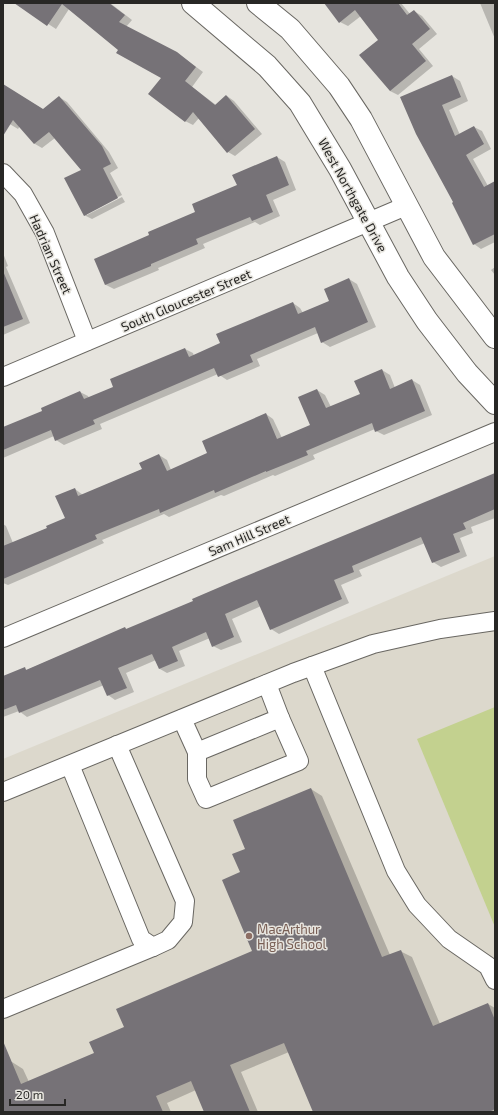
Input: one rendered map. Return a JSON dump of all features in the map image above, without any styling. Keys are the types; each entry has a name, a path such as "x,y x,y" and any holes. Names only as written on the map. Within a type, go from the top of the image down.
{"main road":[{"name":"West Northgate Drive","path":"193,3 267,66 300,103 340,169 398,277 427,321 468,373 495,403"},
{"path":"258,3 290,29 338,86 361,119 434,257 495,337"}],"street":[{"name":"Hadrian Street","path":"3,173 24,194 45,233 88,342"},
{"name":"South Gloucester Street","path":"3,377 406,206"},
{"name":"Sam Hill Street","path":"3,638 495,432"},
{"path":"3,792 312,666 373,644 440,629 495,620"},
{"path":"312,666 396,871 417,906 449,939 488,966 495,980"},
{"path":"182,719 197,752 197,779 206,798 299,761 267,684"},
{"path":"197,752 280,718"},
{"path":"3,1009 168,940 183,922 186,901 117,745"},
{"path":"70,765 142,940 153,947"}],"shaded area":[{"name":"MacArthur High School","path":"495,556 495,1112 3,1112 3,759"}],"green space":[{"path":"495,707 495,927 417,739"}],"building":[{"path":"14,3 109,3 125,15 119,22 177,52 196,67 185,81 215,105 226,95 255,129 227,153 193,112 185,122 148,94 161,78 116,53 118,50 62,4 47,26"},
{"path":"324,3 398,3 407,15 414,10 430,29 412,44 426,61 390,91 359,55 378,40 355,10 339,23"},
{"path":"452,75 461,97 442,105 455,136 474,126 484,144 466,155 484,187 495,181 495,234 473,245 452,203 453,202 416,134 400,97"},
{"path":"3,84 43,109 59,96 102,146 111,164 103,168 118,198 84,216 64,178 81,170 49,132 34,144 13,120 3,136"},
{"path":"277,156 289,185 266,195 273,212 252,221 250,217 196,239 198,244 105,285 94,259 149,235 148,232 195,212 192,204 237,185 232,175"},
{"path":"3,271 23,319 3,327"},
{"path":"349,278 368,322 321,343 315,327 250,355 253,362 218,377 214,368 93,420 95,424 55,441 51,430 3,450 3,427 42,411 41,408 80,391 84,399 113,387 110,379 185,348 189,357 220,343 216,334 293,302 298,314 329,301 324,289"},
{"path":"382,369 390,389 412,379 425,411 375,432 372,423 306,451 308,455 215,493 214,490 160,513 159,509 95,535 97,539 3,579 3,546 47,528 46,526 65,518 55,496 75,488 78,496 142,469 139,463 159,454 167,471 207,453 202,441 266,413 277,439 310,425 298,397 317,389 326,408 360,394 354,381"},
{"path":"495,473 495,509 463,523 466,529 453,534 460,552 432,563 421,537 352,566 354,572 334,580 342,599 270,630 257,600 225,614 234,637 212,647 206,632 172,647 178,661 159,669 152,654 118,668 127,688 107,696 100,680 19,713 16,705 3,710 3,676 25,667 26,670 125,627 126,629 193,601 192,599 234,581"},
{"path":"311,788 382,957 401,950 433,1026 488,1003 495,1020 495,1109 489,1112 313,1112 284,1043 230,1065 250,1112 204,1112 191,1081 156,1096 163,1112 3,1112 3,1041 21,1084 94,1053 89,1042 124,1027 116,1009 252,951 222,880 240,872 232,854 245,849 233,820"}],"place":[{"name":"MacArthur High School","path":"249,936"}]}
